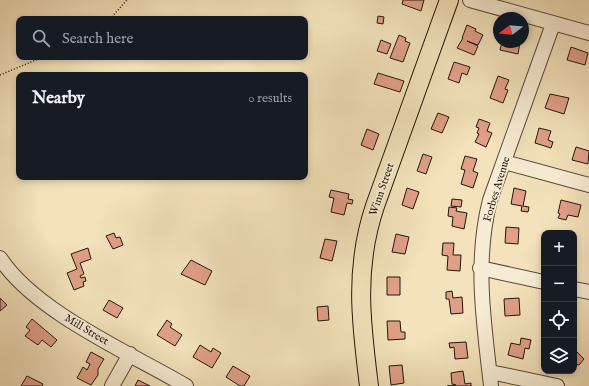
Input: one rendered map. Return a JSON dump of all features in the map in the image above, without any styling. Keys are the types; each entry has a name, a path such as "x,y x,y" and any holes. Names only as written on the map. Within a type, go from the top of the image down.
{"main road":[{"name":"Winn Street","path":"369,386 360,303 361,267 366,239 375,206 449,0"}],"street":[{"path":"470,0 589,33"},
{"name":"Forbes Avenue","path":"490,379 481,298 480,268 485,218 553,24"},
{"path":"504,162 589,185"},
{"name":"Mill Street","path":"0,258 19,282 79,326 186,386"},
{"path":"480,268 541,281"},
{"path":"577,290 589,292"},
{"path":"112,386 130,354"},
{"path":"490,379 557,386"}],"path":[{"path":"113,16 127,0"},
{"path":"0,75 36,60"}],"building":[{"path":"403,0 424,0 421,11 402,4"},
{"path":"378,16 384,17 383,24 377,23"},
{"path":"467,25 476,29 475,31 483,35 478,45 467,41 478,46 474,55 457,48 463,38"},
{"path":"399,35 406,38 405,41 410,43 403,62 390,58"},
{"path":"381,40 391,44 387,54 377,51"},
{"path":"571,47 588,53 585,65 567,60"},
{"path":"500,48 519,48 518,54 500,50"},
{"path":"454,62 470,67 467,75 462,73 459,83 448,79"},
{"path":"378,73 404,81 400,92 374,84"},
{"path":"498,76 509,80 505,89 508,90 503,103 490,98"},
{"path":"550,94 569,98 564,114 545,108"},
{"path":"438,113 449,117 442,133 431,129"},
{"path":"479,119 490,123 487,131 492,133 486,147 475,142 479,134 477,133 479,128 476,127"},
{"path":"539,128 551,131 548,140 553,142 551,148 535,143"},
{"path":"367,129 379,134 373,150 361,145"},
{"path":"576,147 589,151 588,164 572,160"},
{"path":"423,154 432,157 426,174 417,171"},
{"path":"465,156 477,159 473,171 478,173 473,188 461,184 465,170 461,169"},
{"path":"407,188 419,192 413,209 402,205"},
{"path":"514,188 526,191 523,206 529,207 528,212 521,211 522,206 511,204"},
{"path":"331,190 349,194 348,199 353,200 352,204 347,203 344,215 331,212 334,198 329,197"},
{"path":"452,199 462,200 461,207 451,206"},
{"path":"561,200 581,205 578,217 568,215 566,220 558,218 560,214 558,213"},
{"path":"449,207 457,208 456,211 467,213 464,229 452,226 453,217 448,216"},
{"path":"506,227 519,228 518,244 505,243"},
{"path":"114,233 116,238 120,237 123,245 113,249 106,236"},
{"path":"396,234 409,237 405,254 392,252"},
{"path":"325,239 337,241 332,261 320,258"},
{"path":"443,243 454,243 453,255 461,255 460,271 447,270 448,256 442,255"},
{"path":"88,248 91,259 80,263 84,274 80,276 81,278 85,277 86,281 83,282 84,286 74,290 67,273 77,269 71,254"},
{"path":"191,260 212,271 205,285 181,274"},
{"path":"387,277 400,277 400,295 387,295"},
{"path":"452,291 453,298 462,297 463,313 451,314 449,299 446,299 446,292"},
{"path":"0,298 7,305 0,311"},
{"path":"519,298 520,315 505,316 504,299"},
{"path":"109,300 123,308 117,318 103,310"},
{"path":"328,306 329,320 318,321 317,307"},
{"path":"32,319 57,340 51,347 42,340 38,345 25,336 30,330 26,327"},
{"path":"167,320 172,324 170,327 182,335 175,346 157,335"},
{"path":"387,321 400,321 401,332 405,332 405,339 388,340"},
{"path":"521,338 531,340 529,349 525,348 523,359 508,355 511,343 520,345"},
{"path":"466,342 468,358 455,359 454,347 450,348 449,343"},
{"path":"200,345 211,352 213,348 221,353 212,368 193,357"},
{"path":"91,352 104,359 98,369 98,375 91,385 77,378 83,367 87,370 90,364 86,362"},
{"path":"577,352 584,359 579,365 577,365"},
{"path":"402,365 404,383 391,385 389,366"},
{"path":"233,366 250,376 244,386 240,386 226,377"},
{"path":"463,371 465,384 471,383 471,386 447,386 456,385 452,384 451,373"},
{"path":"27,376 43,384 42,386 21,386"},
{"path":"138,380 150,386 135,386"}]}
